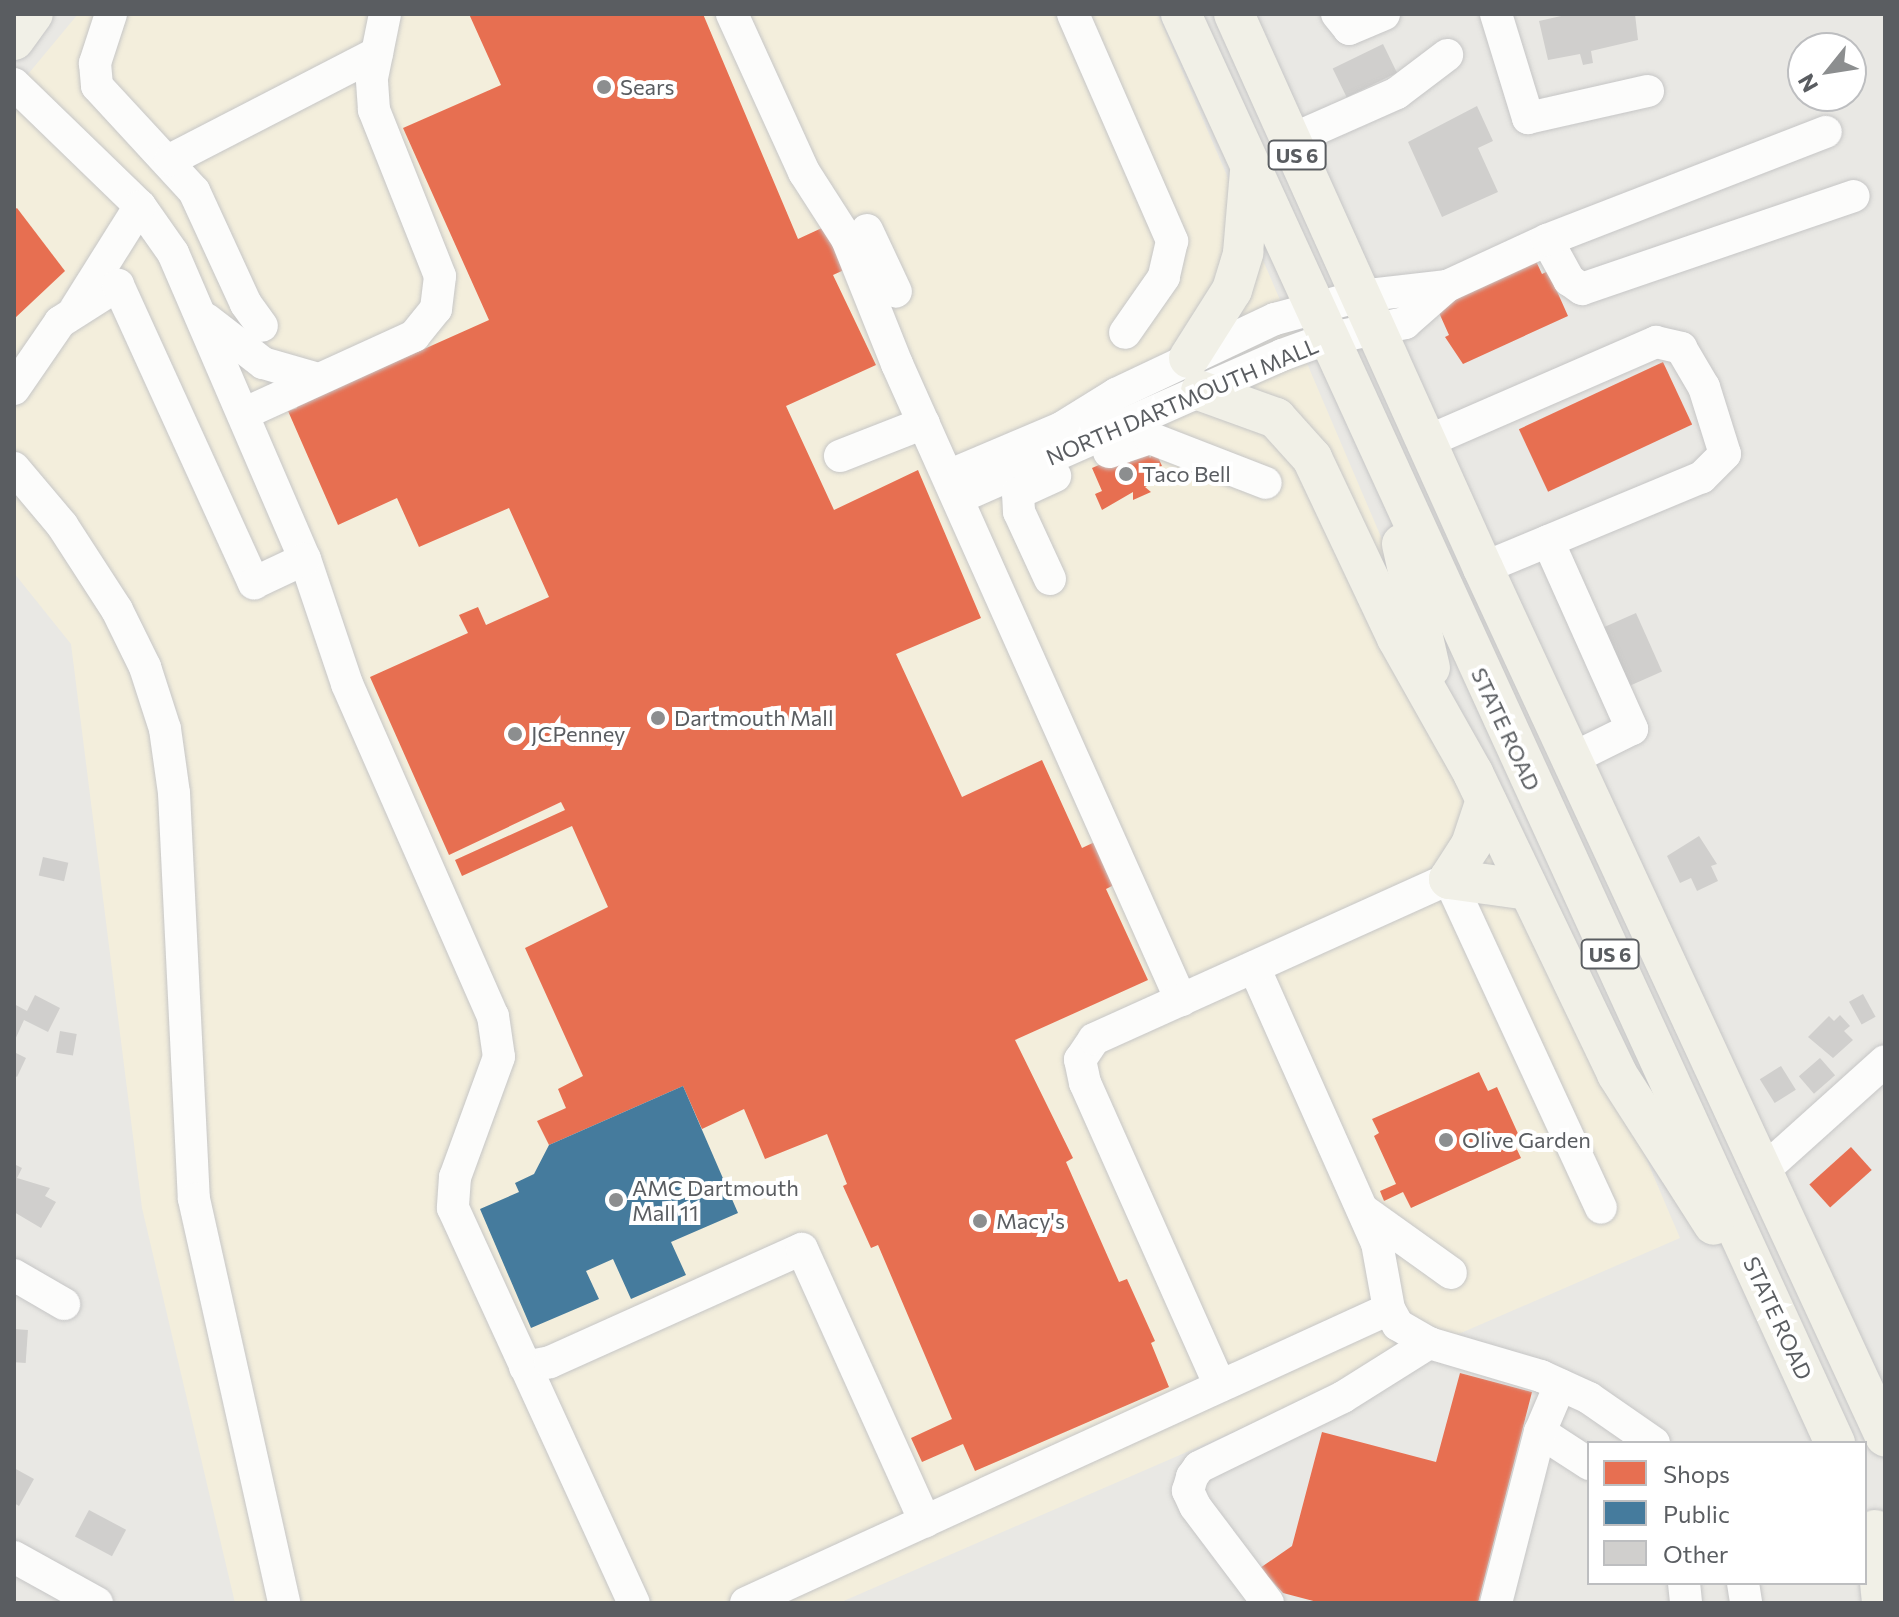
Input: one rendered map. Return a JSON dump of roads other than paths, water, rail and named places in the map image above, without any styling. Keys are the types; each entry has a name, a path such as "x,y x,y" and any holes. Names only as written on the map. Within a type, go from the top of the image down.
{"main road":[{"path":"14,40 33,14"},
{"name":"STATE ROAD","path":"1181,14 1384,466 1834,1441"},
{"name":"STATE ROAD","path":"1234,14 1483,568 1884,1432"},
{"path":"1250,168 1243,253 1232,290 1195,375 1257,408 1303,443 1397,638 1440,711 1486,800 1640,1115 1778,1317"},
{"path":"1384,466 1440,711"},
{"path":"1486,800 1471,845 1449,879 1528,890"},
{"path":"1875,1530 1882,1603"}],"street":[{"path":"111,14 94,79 170,160 204,209 246,304 262,326"},
{"path":"243,414 423,329 441,287 436,264 378,129 371,94 385,14"},
{"path":"732,14 804,172 847,239 924,423 1181,1000"},
{"path":"1073,14 1172,241 1164,277 1125,333"},
{"path":"1337,14 1349,29 1384,14"},
{"path":"1496,14 1528,118 1648,91"},
{"path":"170,160 377,53"},
{"path":"1291,140 1397,93 1447,55"},
{"path":"14,84 140,206 173,253 305,559 347,684 498,1030 499,1057 451,1198 634,1603"},
{"name":"NORTH DARTMOUTH MALL","path":"953,487 1061,428 1319,323 1368,312 1447,286 1547,240 1826,132"},
{"path":"1547,240 1569,280 1582,289 1853,196"},
{"path":"14,389 47,338 75,310 140,206"},
{"path":"867,230 896,292"},
{"path":"75,310 118,285 254,583 305,559"},
{"path":"201,315 263,363 318,379"},
{"path":"1426,442 1656,342 1681,348 1704,387 1725,454 1702,477 1483,568"},
{"path":"840,456 924,423"},
{"path":"1050,579 1019,512 1018,493 1134,441 1150,438 1266,483"},
{"path":"14,468 62,525 117,610 145,667 165,729 174,793 194,1199 284,1603"},
{"path":"1548,541 1632,729 1571,759"},
{"path":"1220,1386 1081,1071 1083,1051 1094,1039 1449,879 1601,1208"},
{"path":"1254,967 1382,1258 1389,1309 1405,1332 1429,1343 1560,1385 1651,1441"},
{"path":"1763,1171 1885,1061"},
{"path":"1362,1210 1451,1273"},
{"path":"525,1367 550,1362 802,1249 925,1521"},
{"path":"14,1275 64,1304"},
{"path":"746,1603 1389,1309"},
{"path":"1268,1603 1195,1506 1188,1491 1192,1477 1199,1467 1343,1397 1429,1343"},
{"path":"1496,1603 1540,1432 1560,1385"},
{"path":"1540,1432 1587,1463"},
{"path":"14,1557 97,1603"}],"place":[{"name":"Sears","path":"604,87"},
{"name":"Taco Bell","path":"1126,474"},
{"name":"Dartmouth Mall","path":"658,718"},
{"name":"JCPenney","path":"515,734"},
{"name":"Olive Garden","path":"1446,1140"},
{"name":"AMC Dartmouth Mall 11","path":"616,1200"},
{"name":"Macy's","path":"980,1221"}]}
